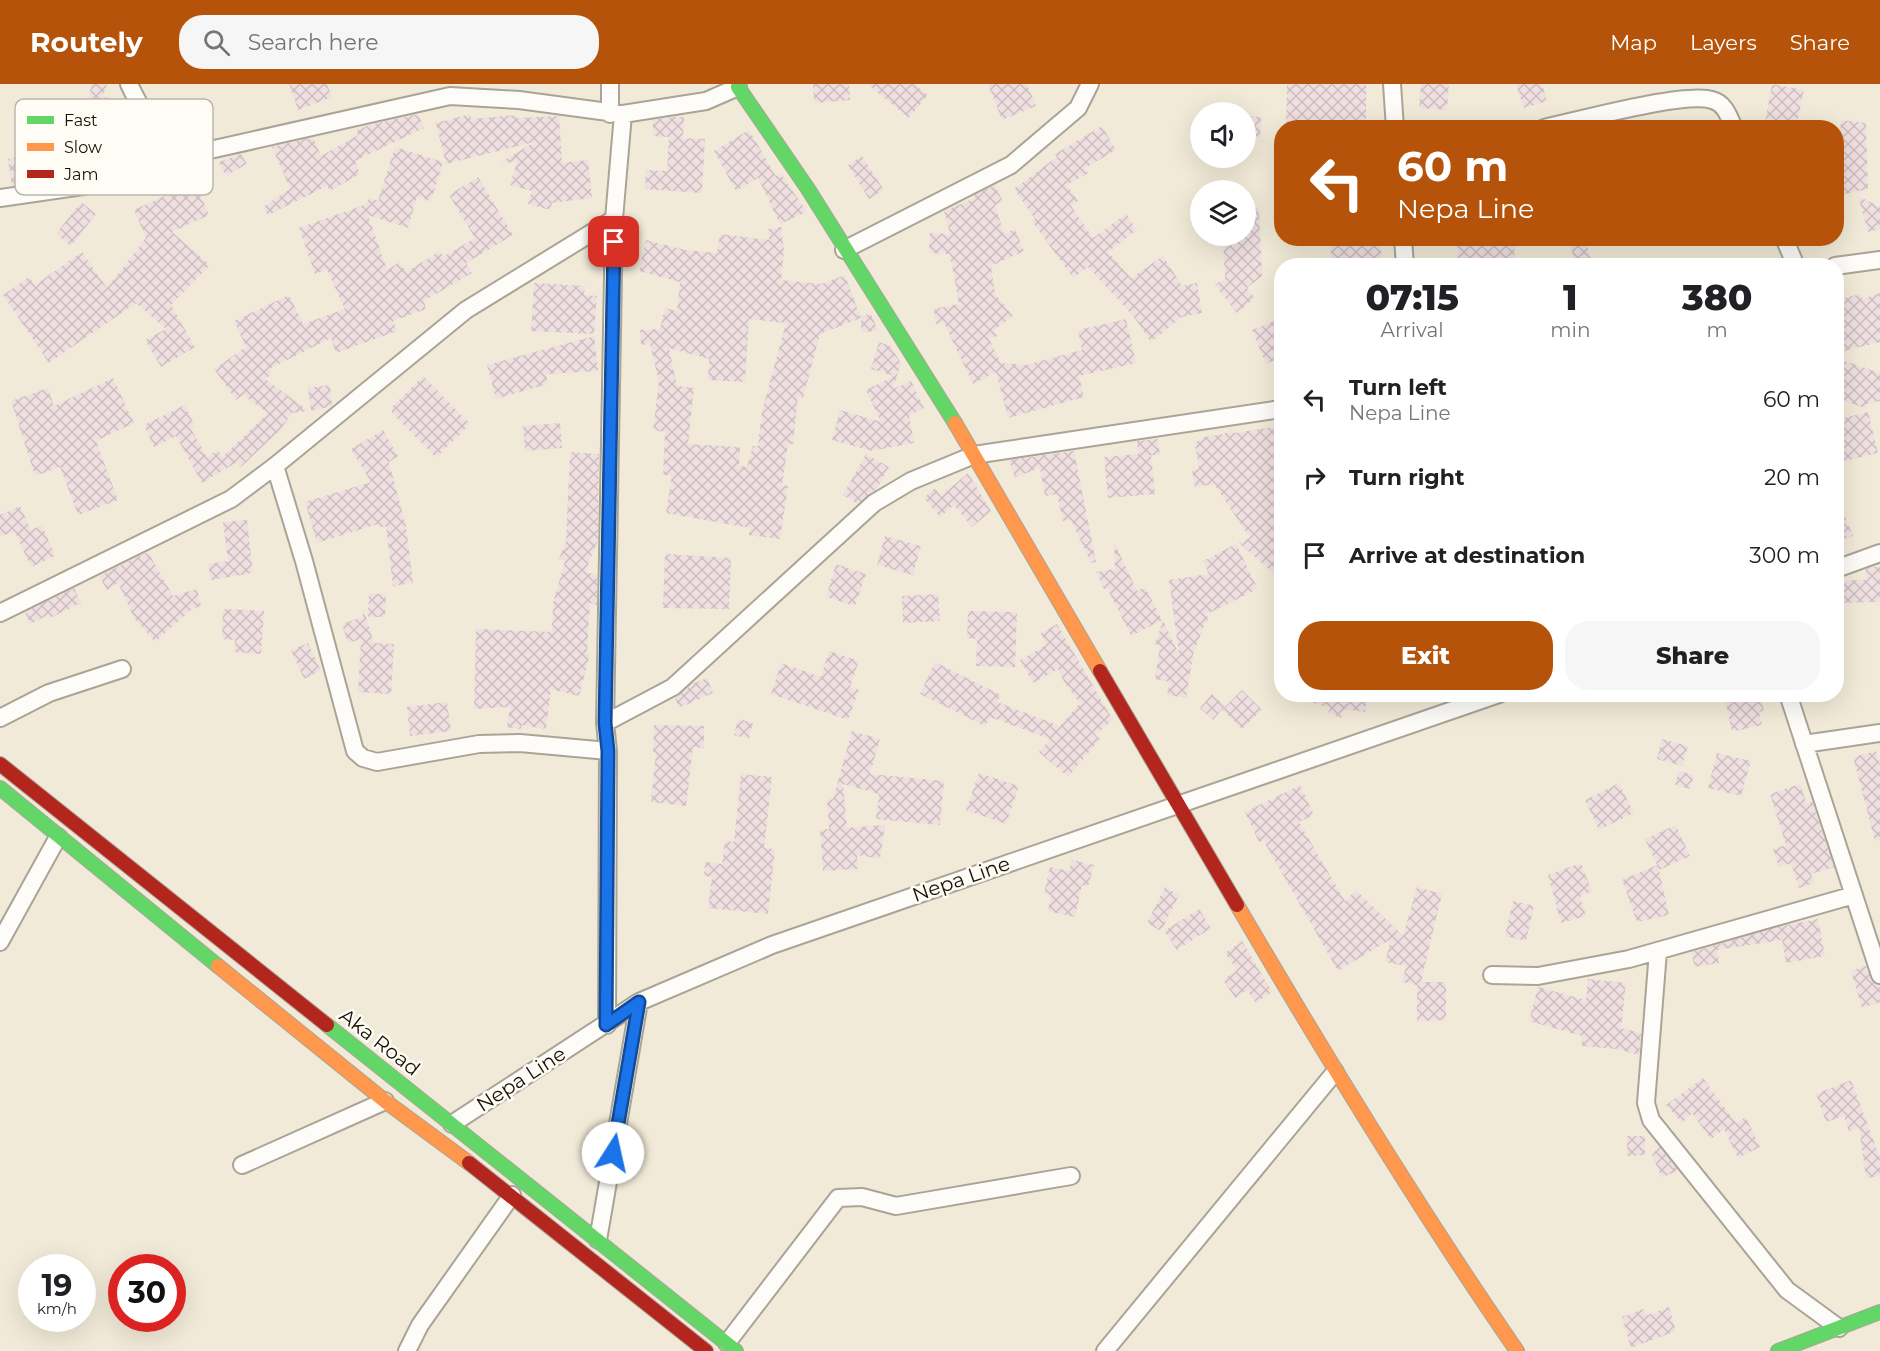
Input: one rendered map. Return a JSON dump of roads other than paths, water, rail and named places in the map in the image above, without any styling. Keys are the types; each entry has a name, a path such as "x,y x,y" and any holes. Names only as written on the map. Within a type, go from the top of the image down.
{"main road":[{"path":"738,85 808,189 974,455 1335,1072 1455,1261 1517,1351"},
{"name":"Aka Road","path":"0,764 731,1347"},
{"path":"0,788 386,1101 512,1195 706,1351"},
{"path":"1778,1351 1880,1312"}],"street":[{"path":"129,84 136,99"},
{"path":"606,1025 608,751 605,723 617,114 610,84"},
{"path":"844,250 1011,165 1078,108 1090,84"},
{"path":"1392,84 1394,120"},
{"path":"213,149 446,90 617,114 706,101 738,85"},
{"path":"1582,120 1687,98 1713,100 1726,109 1731,120"},
{"path":"0,198 20,195"},
{"path":"0,613 221,504 275,466 466,310 614,219"},
{"path":"1844,265 1880,260"},
{"path":"605,723 673,687 874,504 911,481 974,455 1274,411"},
{"path":"275,466 304,561 355,751 363,758 377,762 479,744 520,743 608,751"},
{"path":"1844,566 1880,553"},
{"path":"0,718 49,693 123,669"},
{"name":"Nepa Line","path":"452,1124 639,1002 772,945 1475,702"},
{"path":"1791,702 1880,975"},
{"path":"1804,744 1880,733"},
{"path":"0,942 58,837"},
{"path":"1492,975 1538,976 1658,951 1854,895"},
{"path":"1658,951 1646,1103 1652,1119 1787,1290 1839,1328"},
{"path":"598,1240 639,1002"},
{"path":"1105,1351 1335,1072"},
{"path":"242,1165 386,1101"},
{"path":"731,1347 838,1198 856,1196 896,1206 1071,1176"},
{"path":"407,1351 420,1325 512,1195"}]}
